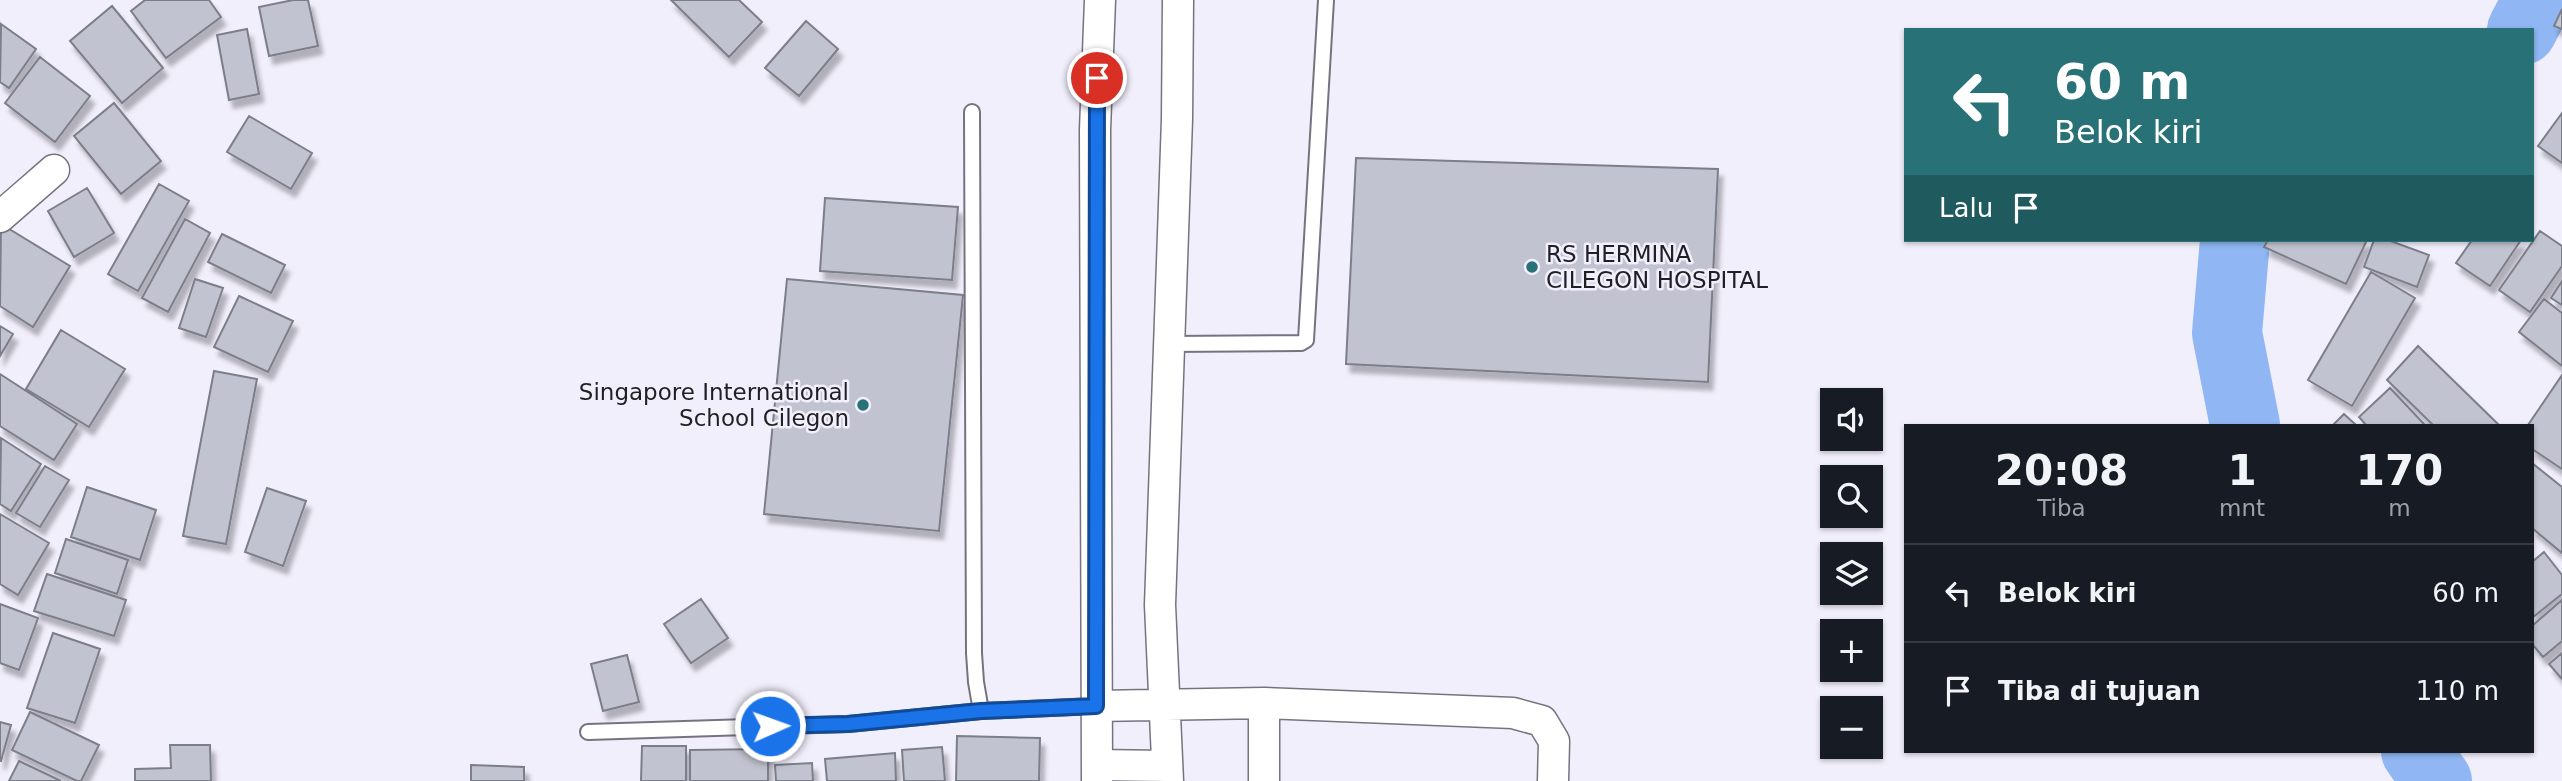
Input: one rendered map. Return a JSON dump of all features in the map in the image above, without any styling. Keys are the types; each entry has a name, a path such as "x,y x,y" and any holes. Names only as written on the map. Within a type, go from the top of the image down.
{"street":[{"path":"1100,0 1095,130 1097,773 1167,774 1160,605 1178,0"},
{"path":"0,217 54,170"},
{"path":"1096,706 1264,703 1513,713 1542,721 1553,741 1553,781"},
{"path":"1264,703 1264,781"}],"lane":[{"path":"1169,344 1301,343 1306,340 1326,0"},
{"path":"972,112 974,653 981,711"},
{"path":"588,732 848,724 981,711 1096,706"}],"building":[{"path":"145,0 209,0 221,17 166,58 131,11"},
{"path":"293,0 308,0 318,46 269,56 259,7"},
{"path":"671,0 739,0 762,22 729,57"},
{"path":"112,6 163,68 122,103 70,41"},
{"path":"2562,9 2562,29 2554,26"},
{"path":"806,21 838,49 799,96 765,68"},
{"path":"1,24 36,49 9,88 0,82"},
{"path":"247,29 259,94 229,100 217,35"},
{"path":"40,57 90,96 55,142 5,103"},
{"path":"114,103 161,161 121,194 74,136"},
{"path":"2562,113 2562,163 2538,146"},
{"path":"249,116 312,153 291,189 227,152"},
{"name":"RS HERMINA CILEGON HOSPITAL","path":"1356,158 1718,169 1708,382 1346,364"},
{"path":"159,184 189,201 138,291 108,274"},
{"path":"87,188 114,233 74,257 48,211"},
{"path":"825,198 958,207 952,280 820,271"},
{"path":"185,219 210,233 168,312 142,298"},
{"path":"1,224 70,266 33,327 0,306"},
{"path":"2540,231 2562,246 2562,266 2530,312 2499,290"},
{"path":"222,234 285,265 271,293 208,262"},
{"path":"2267,242 2366,242 2346,284 2264,247"},
{"path":"2373,242 2393,242 2429,255 2417,287 2364,267"},
{"path":"2471,242 2520,242 2490,286 2456,263"},
{"path":"2371,272 2415,298 2352,406 2308,380"},
{"path":"195,279 223,288 206,337 179,328"},
{"name":"Singapore International School Cilegon","path":"787,279 963,295 939,531 764,514"},
{"path":"2562,281 2562,305 2551,298"},
{"path":"239,296 293,321 268,372 214,347"},
{"path":"2544,299 2562,313 2562,366 2519,332"},
{"path":"0,326 13,334 0,356"},
{"path":"61,330 125,369 89,427 26,389"},
{"path":"2418,346 2498,424 2432,424 2387,380"},
{"path":"214,371 257,379 226,544 183,536"},
{"path":"0,374 77,424 54,460 0,426"},
{"path":"2562,375 2562,469 2534,450 2534,424 2529,424"},
{"path":"2390,388 2424,424 2365,424 2359,417"},
{"path":"2344,414 2355,424 2334,424"},
{"path":"1,438 41,464 11,511 0,504"},
{"path":"2534,465 2562,487 2562,553 2534,530"},
{"path":"45,466 69,480 40,527 16,513"},
{"path":"87,487 156,510 140,560 71,537"},
{"path":"267,488 306,501 283,566 245,552"},
{"path":"0,514 49,543 18,595 0,584"},
{"path":"66,539 128,560 117,594 55,573"},
{"path":"2544,552 2562,575 2562,594 2534,616 2534,560"},
{"path":"47,574 126,600 114,636 34,611"},
{"path":"701,599 728,638 691,663 664,624"},
{"path":"2562,600 2562,641 2543,657 2534,646 2534,624"},
{"path":"0,604 38,618 19,670 0,663"},
{"path":"53,633 100,649 75,723 27,708"},
{"path":"2562,653 2562,679 2549,664"},
{"path":"627,655 639,702 603,711 591,664"},
{"path":"30,712 99,745 81,781 12,750"},
{"path":"0,722 11,725 1,761 0,761"},
{"path":"957,736 1040,738 1039,781 956,781"},
{"path":"170,745 210,745 211,781 135,781 135,769 171,768"},
{"path":"642,746 686,746 686,781 641,781"},
{"path":"942,747 945,781 904,781 902,750"},
{"path":"768,749 768,781 690,781 690,750"},
{"path":"895,753 896,781 827,781 825,759"},
{"path":"19,761 61,781 9,781"},
{"path":"812,763 813,781 776,781 775,765"},
{"path":"471,765 524,767 524,781 471,781"}],"waterway":[{"path":"2523,28 2533,9 2534,0"},
{"path":"2235,242 2227,333 2245,424"},
{"path":"2417,753 2437,781"}],"place":[{"name":"RS HERMINA CILEGON HOSPITAL","path":"1532,267"},
{"name":"Singapore International School Cilegon","path":"863,405"}],"route":[{"path":"770,726 848,724 981,711 1096,706 1097,78"}]}
